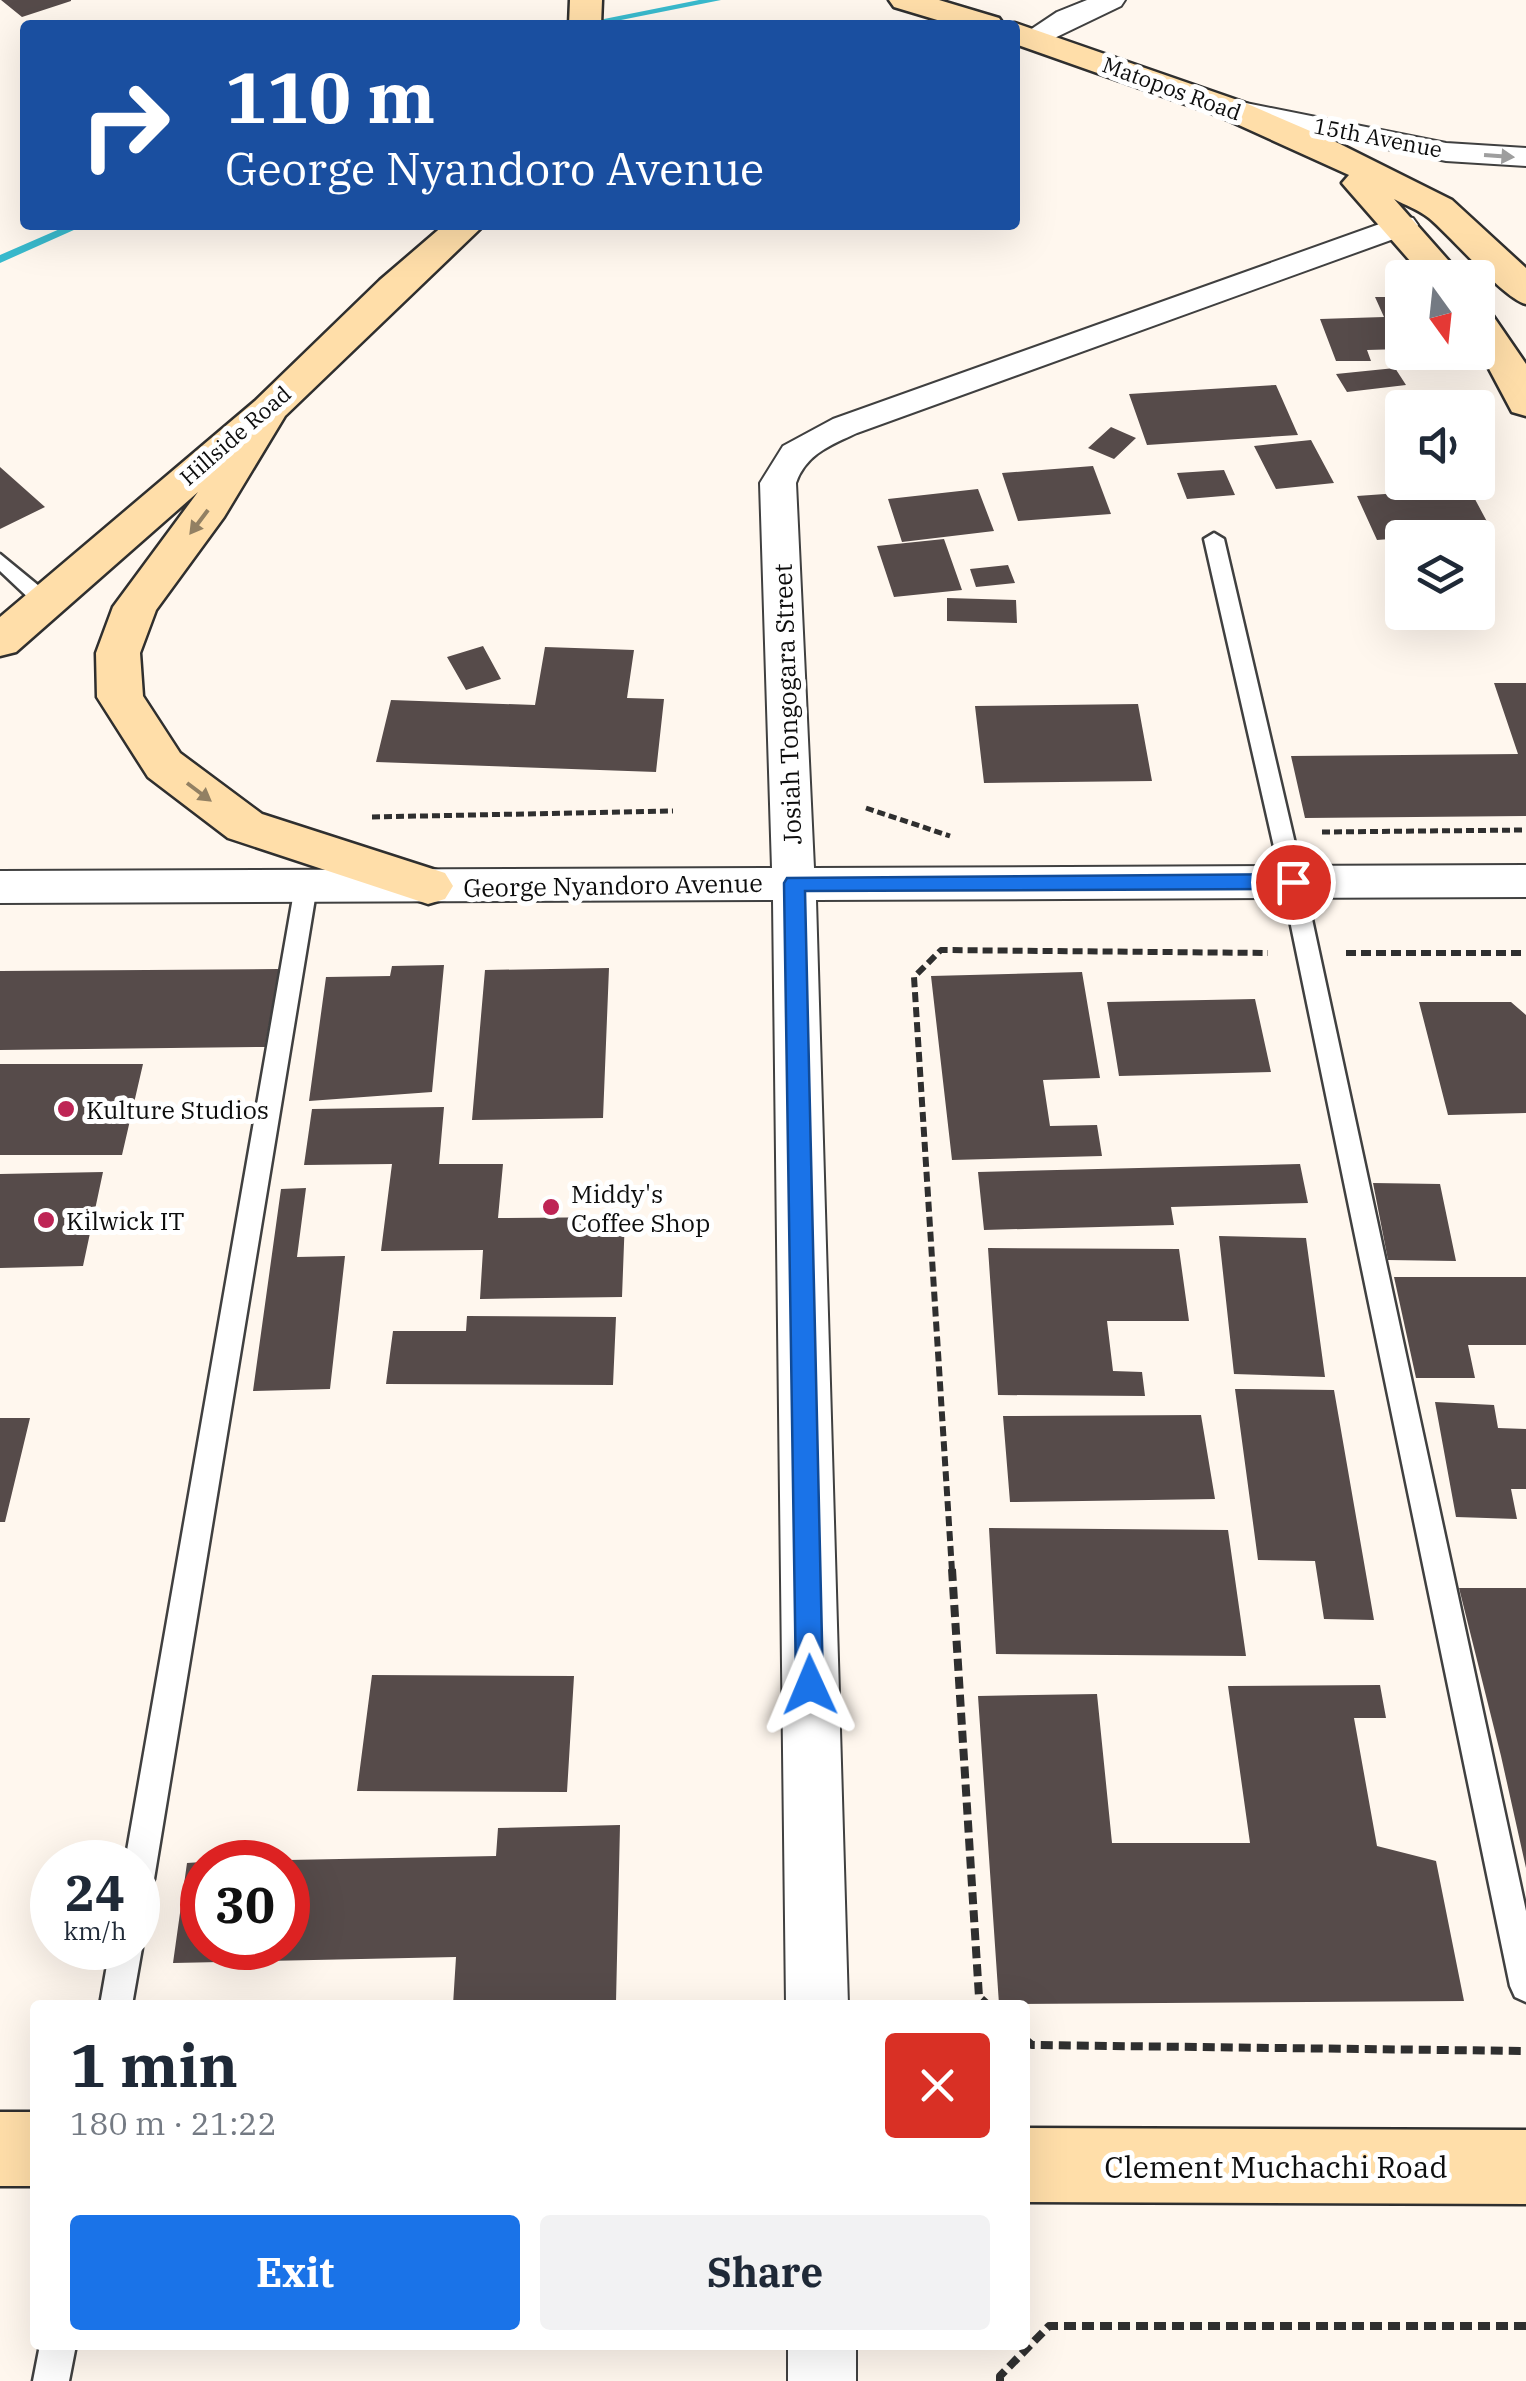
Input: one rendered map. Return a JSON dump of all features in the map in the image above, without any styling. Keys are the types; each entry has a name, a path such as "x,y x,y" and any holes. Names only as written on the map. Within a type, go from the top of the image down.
{"street":[{"path":"904,0 971,20"},
{"path":"1024,36 1111,0"},
{"name":"Matopos Road","path":"1024,36 1231,109 1326,150 1440,208 1512,275 1526,294"},
{"name":"15th Avenue","path":"1231,109 1446,152 1526,157"},
{"path":"1326,150 1402,225 1431,260"},
{"name":"Josiah Tongogara Street","path":"816,2000 794,883 778,483 784,462 806,444 845,426 1402,225"},
{"name":"Hillside Road","path":"0,641 269,409 393,288 460,230"},
{"path":"1495,346 1526,404"},
{"path":"269,409 209,508 135,607 118,653 120,697 164,766 245,826 428,886"},
{"name":"George Nyandoro Avenue","path":"0,886 1526,881"},
{"path":"0,2149 30,2149"},
{"name":"Clement Muchachi Road","path":"1030,2164 1526,2167"},
{"path":"822,2350 822,2381"}],"lane":[{"path":"1214,539 1293,882 1526,1986"},
{"path":"0,560 43,600"},
{"path":"144,1840 306,886"},
{"path":"117,2000 122,1970"},
{"path":"52,2381 57,2350"}],"path":[{"path":"866,808 947,836 966,836"},
{"path":"360,817 672,811"},
{"path":"1282,833 1526,830"},
{"path":"983,2000 979,1996 914,977 941,950 1526,953"},
{"path":"1030,2044 1526,2051"},
{"path":"1030,2345 1049,2326 1526,2326"},
{"path":"1000,2381 1000,2376 1025,2350"}],"building":[{"path":"1,0 71,0 71,1 22,17"},
{"path":"1375,297 1385,297 1385,349 1367,350 1371,361 1336,361 1320,319 1384,317"},
{"path":"1396,370 1406,385 1347,392 1336,374"},
{"path":"1276,385 1298,435 1147,445 1129,394"},
{"path":"1111,427 1136,438 1114,459 1088,448"},
{"path":"1311,440 1334,483 1276,489 1254,446"},
{"path":"1093,466 1111,514 1018,521 1002,473"},
{"path":"0,467 45,507 0,529"},
{"path":"1224,470 1235,495 1187,499 1177,473"},
{"path":"978,489 994,531 902,542 888,499"},
{"path":"1385,494 1385,500 1475,500 1486,520 1385,520 1385,539 1377,540 1357,496"},
{"path":"944,539 962,590 894,597 877,546"},
{"path":"1008,565 1015,583 976,587 970,569"},
{"path":"947,598 1016,600 1017,623 947,621"},
{"path":"483,646 501,679 466,690 447,657"},
{"path":"545,647 634,650 627,698 664,699 656,772 376,762 391,700 535,705"},
{"path":"1494,683 1526,683 1526,816 1305,818 1291,756 1518,754"},
{"path":"1138,704 1152,781 984,783 975,706"},
{"path":"444,965 432,1092 309,1101 326,977 390,976 392,966"},
{"path":"609,968 603,1118 472,1120 485,970"},
{"path":"279,969 265,1047 0,1050 0,971"},
{"path":"1082,972 1100,1078 1043,1080 1050,1126 1097,1125 1102,1156 952,1160 931,976"},
{"path":"1255,999 1271,1072 1119,1076 1107,1002"},
{"path":"1419,1002 1511,1002 1526,1015 1526,1113 1448,1115"},
{"name":"Kulture Studios","path":"0,1064 143,1064 122,1155 0,1155"},
{"path":"444,1107 439,1164 503,1164 498,1218 625,1217 622,1297 480,1299 483,1250 381,1251 392,1164 304,1165 312,1109"},
{"path":"1300,1164 1308,1203 1171,1207 1174,1225 984,1230 978,1172"},
{"name":"Kilwick IT","path":"103,1172 83,1266 0,1268 0,1174"},
{"path":"1373,1183 1440,1184 1456,1261 1388,1260"},
{"path":"306,1188 297,1257 345,1256 330,1389 253,1391 281,1189"},
{"path":"1219,1236 1306,1238 1325,1377 1234,1374"},
{"path":"988,1248 1179,1249 1189,1321 1107,1321 1113,1371 1142,1372 1145,1396 998,1395"},
{"path":"1394,1277 1526,1277 1526,1345 1468,1345 1475,1378 1416,1378"},
{"path":"467,1316 616,1317 613,1385 386,1384 393,1331 466,1331"},
{"path":"1235,1389 1334,1390 1374,1620 1324,1619 1315,1561 1258,1560"},
{"path":"1435,1402 1494,1405 1498,1428 1526,1429 1526,1489 1511,1489 1517,1519 1456,1517"},
{"path":"1201,1415 1215,1499 1010,1502 1003,1416"},
{"path":"0,1418 30,1418 5,1522 0,1522"},
{"path":"989,1528 1228,1530 1246,1656 996,1654"},
{"path":"1459,1588 1526,1588 1526,1868 1501,1756"},
{"path":"372,1675 574,1676 567,1792 357,1791"},
{"path":"1380,1685 1386,1718 1354,1718 1377,1846 1436,1861 1464,2001 1030,2004 1030,2000 999,2000 978,1696 1097,1694 1112,1843 1250,1843 1228,1686"},
{"path":"620,1825 616,2000 453,2000 456,1957 310,1960 310,1860 496,1856 498,1828"},
{"path":"180,1913 180,1963 173,1963"}],"waterway":[{"path":"606,20 716,0"},
{"path":"0,259 67,230"}],"place":[{"name":"Kulture Studios","path":"66,1109"},
{"name":"Middy's Coffee Shop","path":"551,1207"},
{"name":"Kilwick IT","path":"46,1220"}],"route":[{"path":"810,1685 794,883 1293,882"}]}
